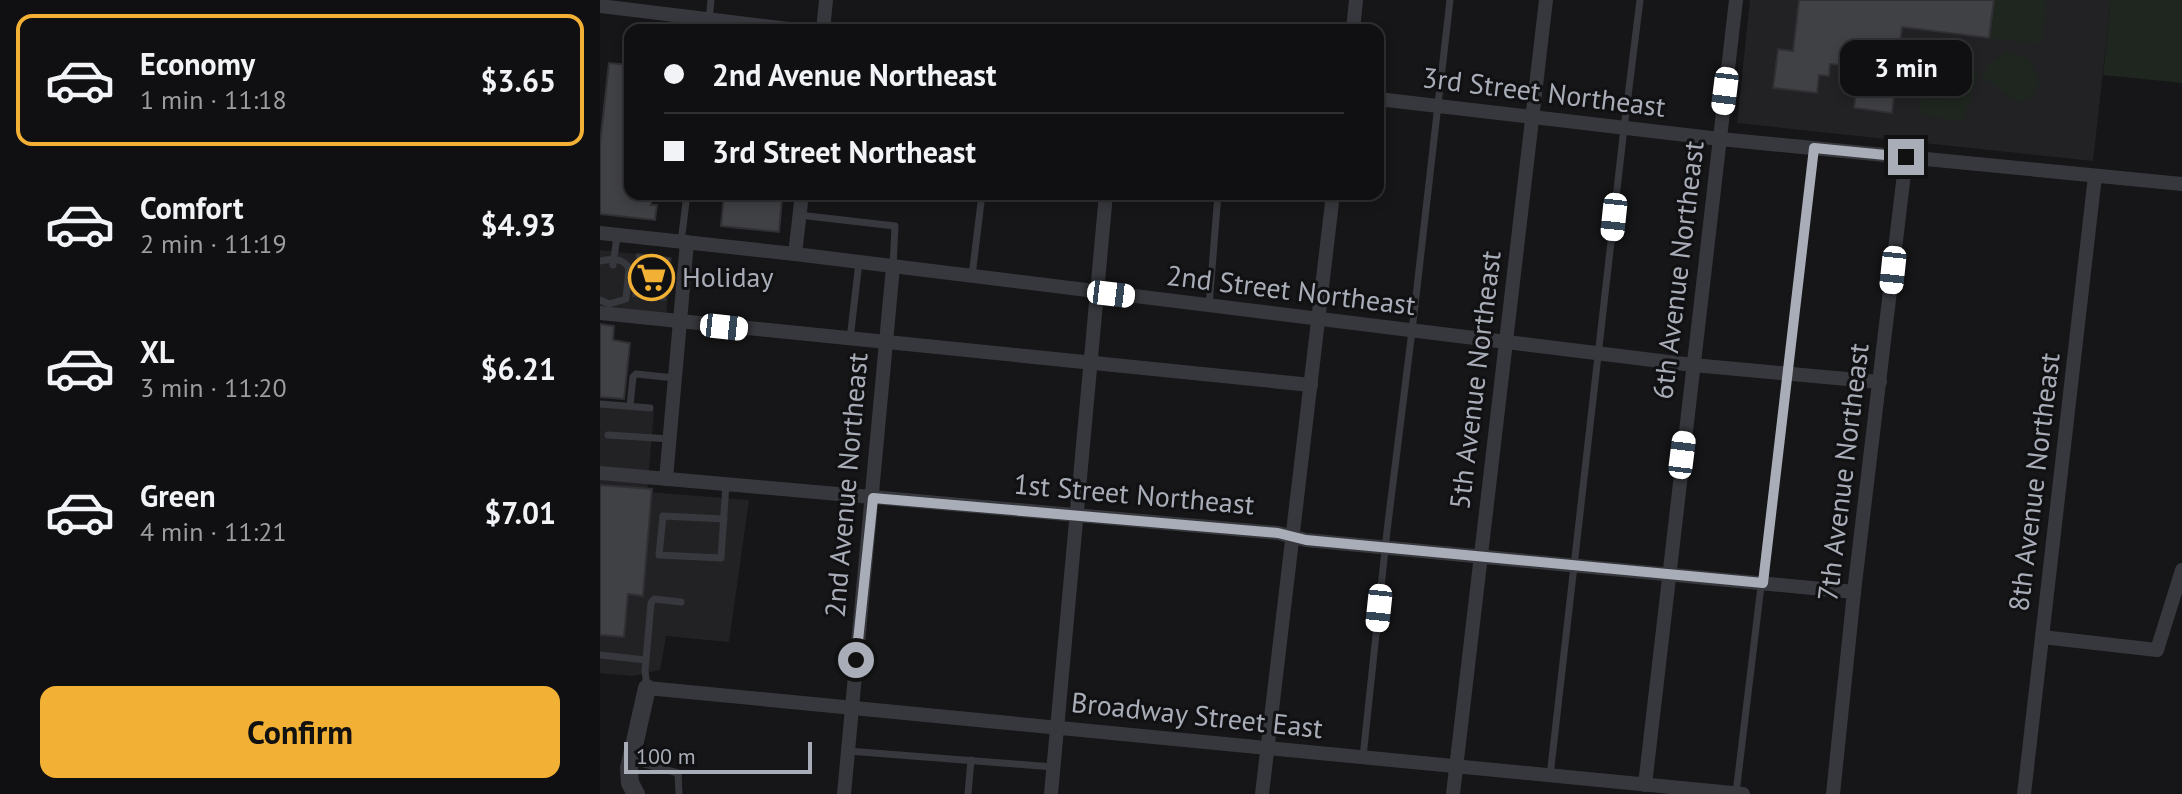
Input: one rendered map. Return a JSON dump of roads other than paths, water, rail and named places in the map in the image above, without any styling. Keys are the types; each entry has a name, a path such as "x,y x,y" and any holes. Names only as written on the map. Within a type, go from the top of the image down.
{"street":[{"path":"824,24 826,0"},
{"path":"1354,24 1356,0"},
{"name":"5th Avenue Northeast","path":"1453,794 1546,0"},
{"name":"6th Avenue Northeast","path":"1645,785 1736,0"},
{"path":"600,6 703,24"},
{"name":"3rd Street Northeast","path":"1384,100 1720,139 2182,184"},
{"name":"7th Avenue Northeast","path":"1833,794 1906,157"},
{"name":"8th Avenue Northeast","path":"2024,794 2095,176"},
{"path":"795,254 801,200"},
{"path":"1051,794 1105,200"},
{"path":"1262,794 1332,200"},
{"name":"2nd Street Northeast","path":"600,233 795,254 1693,365 1880,382"},
{"path":"666,479 684,242"},
{"name":"2nd Avenue Northeast","path":"844,794 893,267"},
{"path":"605,310 680,322 1311,385"},
{"name":"1st Street Northeast","path":"600,473 1278,533 1306,540 1854,592"},
{"path":"2042,637 2157,650 2182,570"},
{"path":"636,794 630,783 630,760 647,688"},
{"name":"Broadway Street East","path":"647,688 1743,794"}],"lane":[{"path":"709,24 711,0"},
{"path":"1363,757 1450,0"},
{"path":"1550,776 1640,0"},
{"path":"1736,793 1814,148"},
{"path":"684,242 687,200"},
{"path":"972,276 981,200"},
{"path":"1209,306 1218,200"},
{"path":"799,215 895,226 893,267"},
{"path":"614,262 617,235"},
{"path":"600,261 628,265 629,268 626,299 605,310"},
{"path":"850,339 859,262"},
{"path":"605,310 610,295"},
{"path":"600,300 605,310"},
{"path":"630,406 636,374 675,378"},
{"path":"600,404 650,408"},
{"path":"608,435 670,439"},
{"path":"724,519 663,516 659,555 721,558 724,519 726,484"},
{"path":"647,688 651,603 654,599 681,602"},
{"path":"600,655 646,660"},
{"path":"848,751 1054,767"},
{"path":"630,760 678,773 679,794"},
{"path":"968,794 971,760"}],"place":[{"name":"Holiday","path":"651,277"}]}
